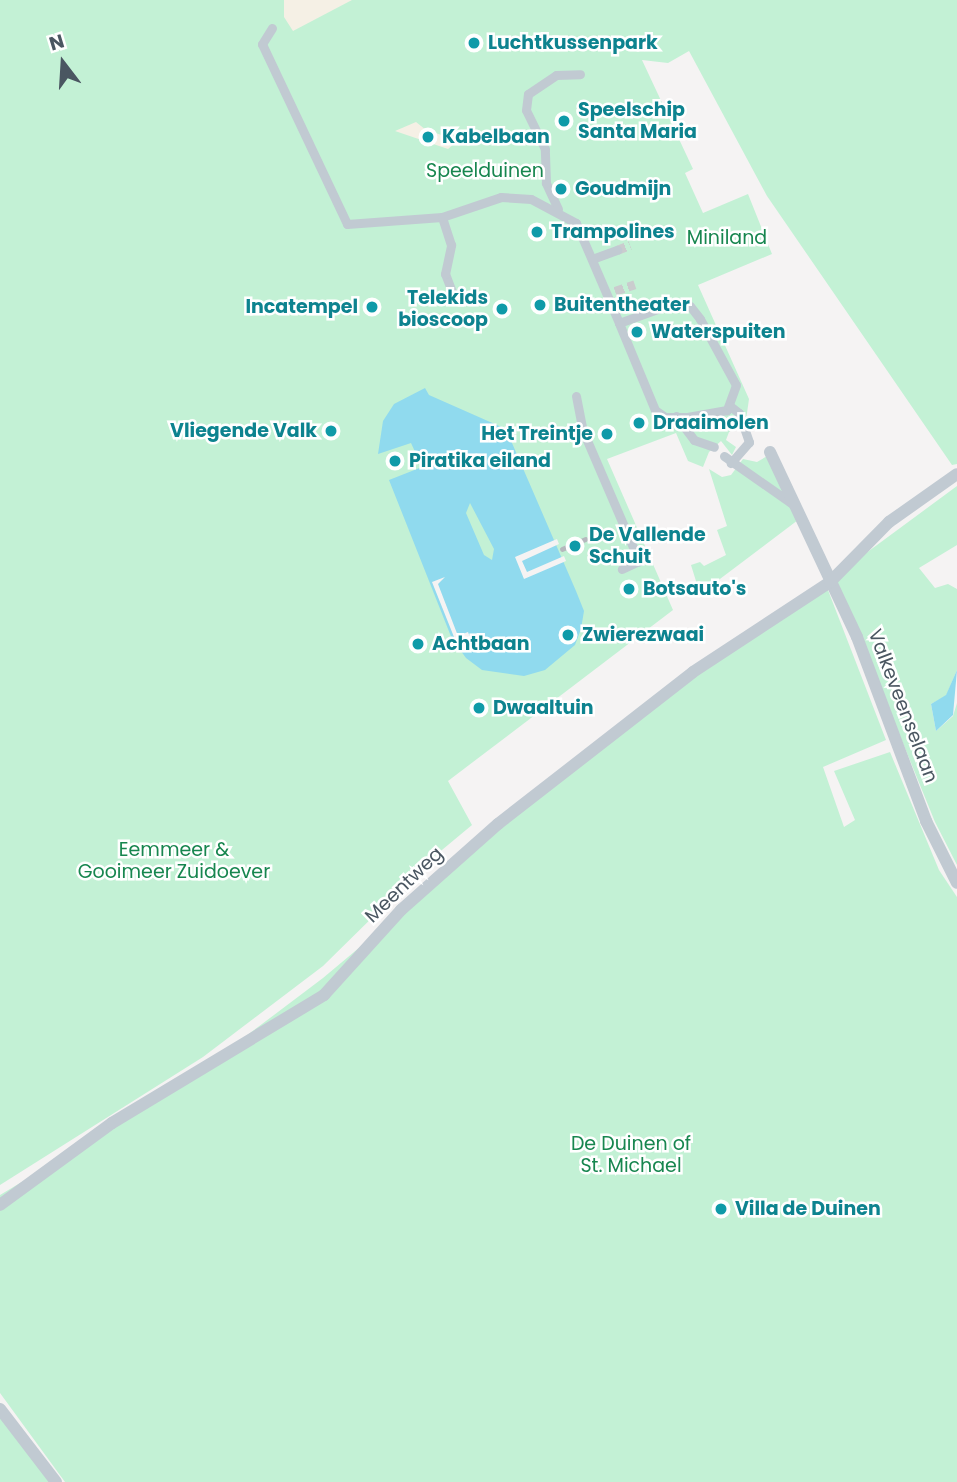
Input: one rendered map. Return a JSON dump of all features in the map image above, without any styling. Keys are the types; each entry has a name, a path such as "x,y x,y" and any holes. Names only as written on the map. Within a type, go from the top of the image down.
{"street":[{"path":"272,28 262,44 346,224 442,217 501,197 531,199 558,209 576,223 655,411 665,417 703,417 730,406"},
{"path":"558,209 546,183 545,149 526,110 528,94 556,75 580,74"},
{"path":"442,217 451,244 445,274 454,297"},
{"path":"592,259 617,250"},
{"path":"619,323 674,303 690,306 736,385 730,406"},
{"path":"576,396 588,443 639,561 622,569"},
{"path":"730,406 740,413 749,442 728,459 794,505"},
{"path":"676,416 694,440 708,441 715,447"},
{"name":"Valkeveenselaan","path":"770,452 856,636 926,821 957,883"},
{"name":"Meentweg","path":"0,1205 112,1123 324,995 401,910 498,824 693,672 830,582 889,522 957,474"},
{"path":"0,1409 56,1482"}],"green space":[{"path":"0,0 957,0 957,464 952,465 767,196 689,51 668,63 642,60 693,169 685,173 703,213 748,194 772,254 698,285 749,399 746,420 729,432 726,440 736,447 732,455 721,441 709,452 703,467 688,461 676,433 607,459 673,610 448,781 472,825 383,899 385,905 323,966 203,1057 0,1185"},
{"path":"769,455 798,520 700,594 691,565 700,562 704,566 726,555 717,530 727,526 709,469 722,477 731,475 743,459 757,462"},
{"path":"957,486 957,545 919,568 935,588 948,584 957,589 957,670 946,696 931,704 936,731 953,716 957,703 957,865 935,822 835,576"},
{"name":"De Duinen of St. Michael","path":"826,585 886,740 823,767 844,827 855,820 834,771 890,752 939,870 957,897 957,1482 65,1482 0,1393 0,1195 172,1092 323,978 545,792 707,666"},
{"path":"0,1407 55,1482 0,1482"}],"sand":[{"path":"284,0 352,0 293,31 284,17"},
{"path":"416,122 426,130 454,139 455,143 448,149 395,131"}],"water":[{"path":"425,388 429,395 506,429 584,611 575,645 545,670 524,676 482,670 466,658 452,639 389,480 422,467 411,443 378,454 383,421 394,404","holes":["470,503 494,549 492,560 484,555 466,513"]},
{"path":"957,670 953,715 936,731 931,704 946,695"}],"pier":[{"path":"557,539 559,544 522,561 527,572 564,556 566,561 524,579 515,557"},
{"path":"445,577 438,584 458,636 468,632 470,637 456,642 432,582"}],"tunnel":[{"path":"617,250 630,245"},
{"path":"615,291 635,284"}],"railway":[{"path":"562,549 585,539"}],"place":[{"name":"Luchtkussenpark","path":"474,43"},
{"name":"Speelschip Santa Maria","path":"564,121"},
{"name":"Kabelbaan","path":"428,137"},
{"name":"Goudmijn","path":"561,189"},
{"name":"Trampolines","path":"537,232"},
{"name":"Buitentheater","path":"540,305"},
{"name":"Incatempel","path":"372,307"},
{"name":"Telekids bioscoop","path":"502,309"},
{"name":"Waterspuiten","path":"637,332"},
{"name":"Draaimolen","path":"639,423"},
{"name":"Vliegende Valk","path":"331,431"},
{"name":"Het Treintje","path":"607,434"},
{"name":"Piratika eiland","path":"395,461"},
{"name":"De Vallende Schuit","path":"575,546"},
{"name":"Botsauto's","path":"629,589"},
{"name":"Zwierezwaai","path":"568,635"},
{"name":"Achtbaan","path":"418,644"},
{"name":"Dwaaltuin","path":"479,708"},
{"name":"Villa de Duinen","path":"721,1209"}],"park label":[{"name":"Speelduinen","path":"485,171"},
{"name":"Miniland","path":"727,238"},
{"name":"Eemmeer & Gooimeer Zuidoever","path":"174,861"}]}
